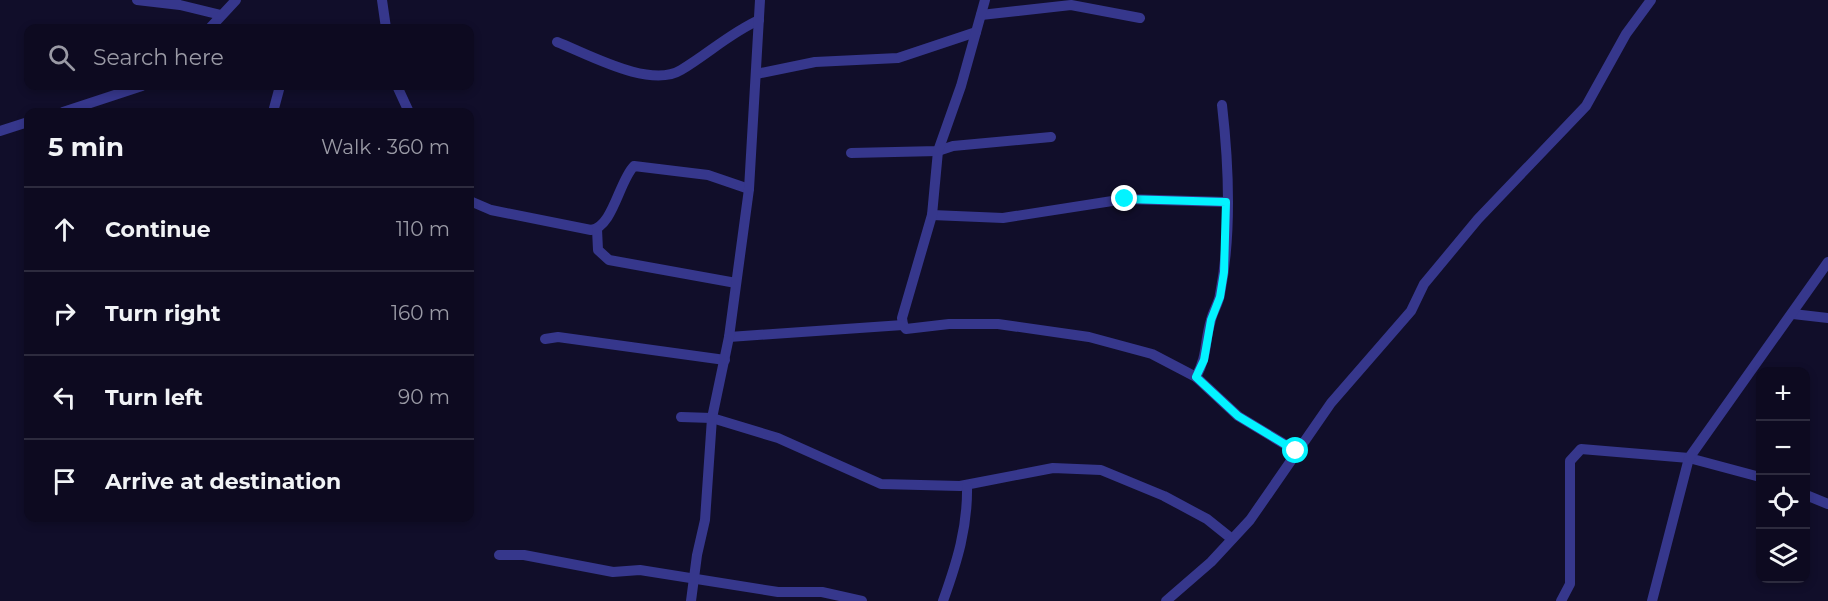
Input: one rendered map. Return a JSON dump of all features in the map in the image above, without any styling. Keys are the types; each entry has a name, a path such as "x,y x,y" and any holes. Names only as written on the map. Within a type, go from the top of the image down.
{"street":[{"path":"137,0 180,5 221,15"},
{"path":"213,24 236,0"},
{"path":"382,0 385,24"},
{"path":"691,601 705,520 712,418 729,337 749,189 760,0"},
{"path":"985,0 938,151 932,215 902,318 903,325 906,329 949,324 999,324 1089,337 1152,354 1196,377 1238,416 1296,451"},
{"path":"1166,601 1232,540 1250,520 1330,403 1411,311 1424,284 1478,219 1586,106 1626,34 1651,0"},
{"path":"981,15 1071,5 1140,18"},
{"path":"557,42 642,75 660,77 679,72 720,41 759,20"},
{"path":"756,74 832,60 898,58 976,33"},
{"path":"75,108 130,90"},
{"path":"274,108 279,90"},
{"path":"399,90 407,108"},
{"path":"1196,377 1204,360 1211,320 1220,297 1224,272 1227,155 1222,105"},
{"path":"0,131 24,123"},
{"path":"851,153 938,151 953,146 1051,137"},
{"path":"736,283 609,260 598,250 597,229 611,212 627,174 634,166 708,175 749,189"},
{"path":"932,215 1003,218 1125,199 1226,202"},
{"path":"474,203 491,210 597,229"},
{"path":"1652,601 1689,458 1703,434 1793,314 1828,262"},
{"path":"1793,314 1828,318"},
{"path":"729,337 903,325"},
{"path":"545,339 558,337 725,360"},
{"path":"681,417 712,418 778,438 881,484 925,487 967,485 1053,468 1101,470 1164,496 1208,519 1232,540"},
{"path":"1561,601 1570,584 1570,461 1574,453 1581,449 1689,458 1756,476"},
{"path":"943,601 962,548 968,508 967,485"},
{"path":"1810,497 1828,504"},
{"path":"499,555 524,555 613,572 640,570 778,592 822,592 862,601"}],"route":[{"path":"1125,199 1226,202 1224,272 1220,297 1211,320 1207,351 1196,377 1215,398 1238,416 1296,451"}]}
